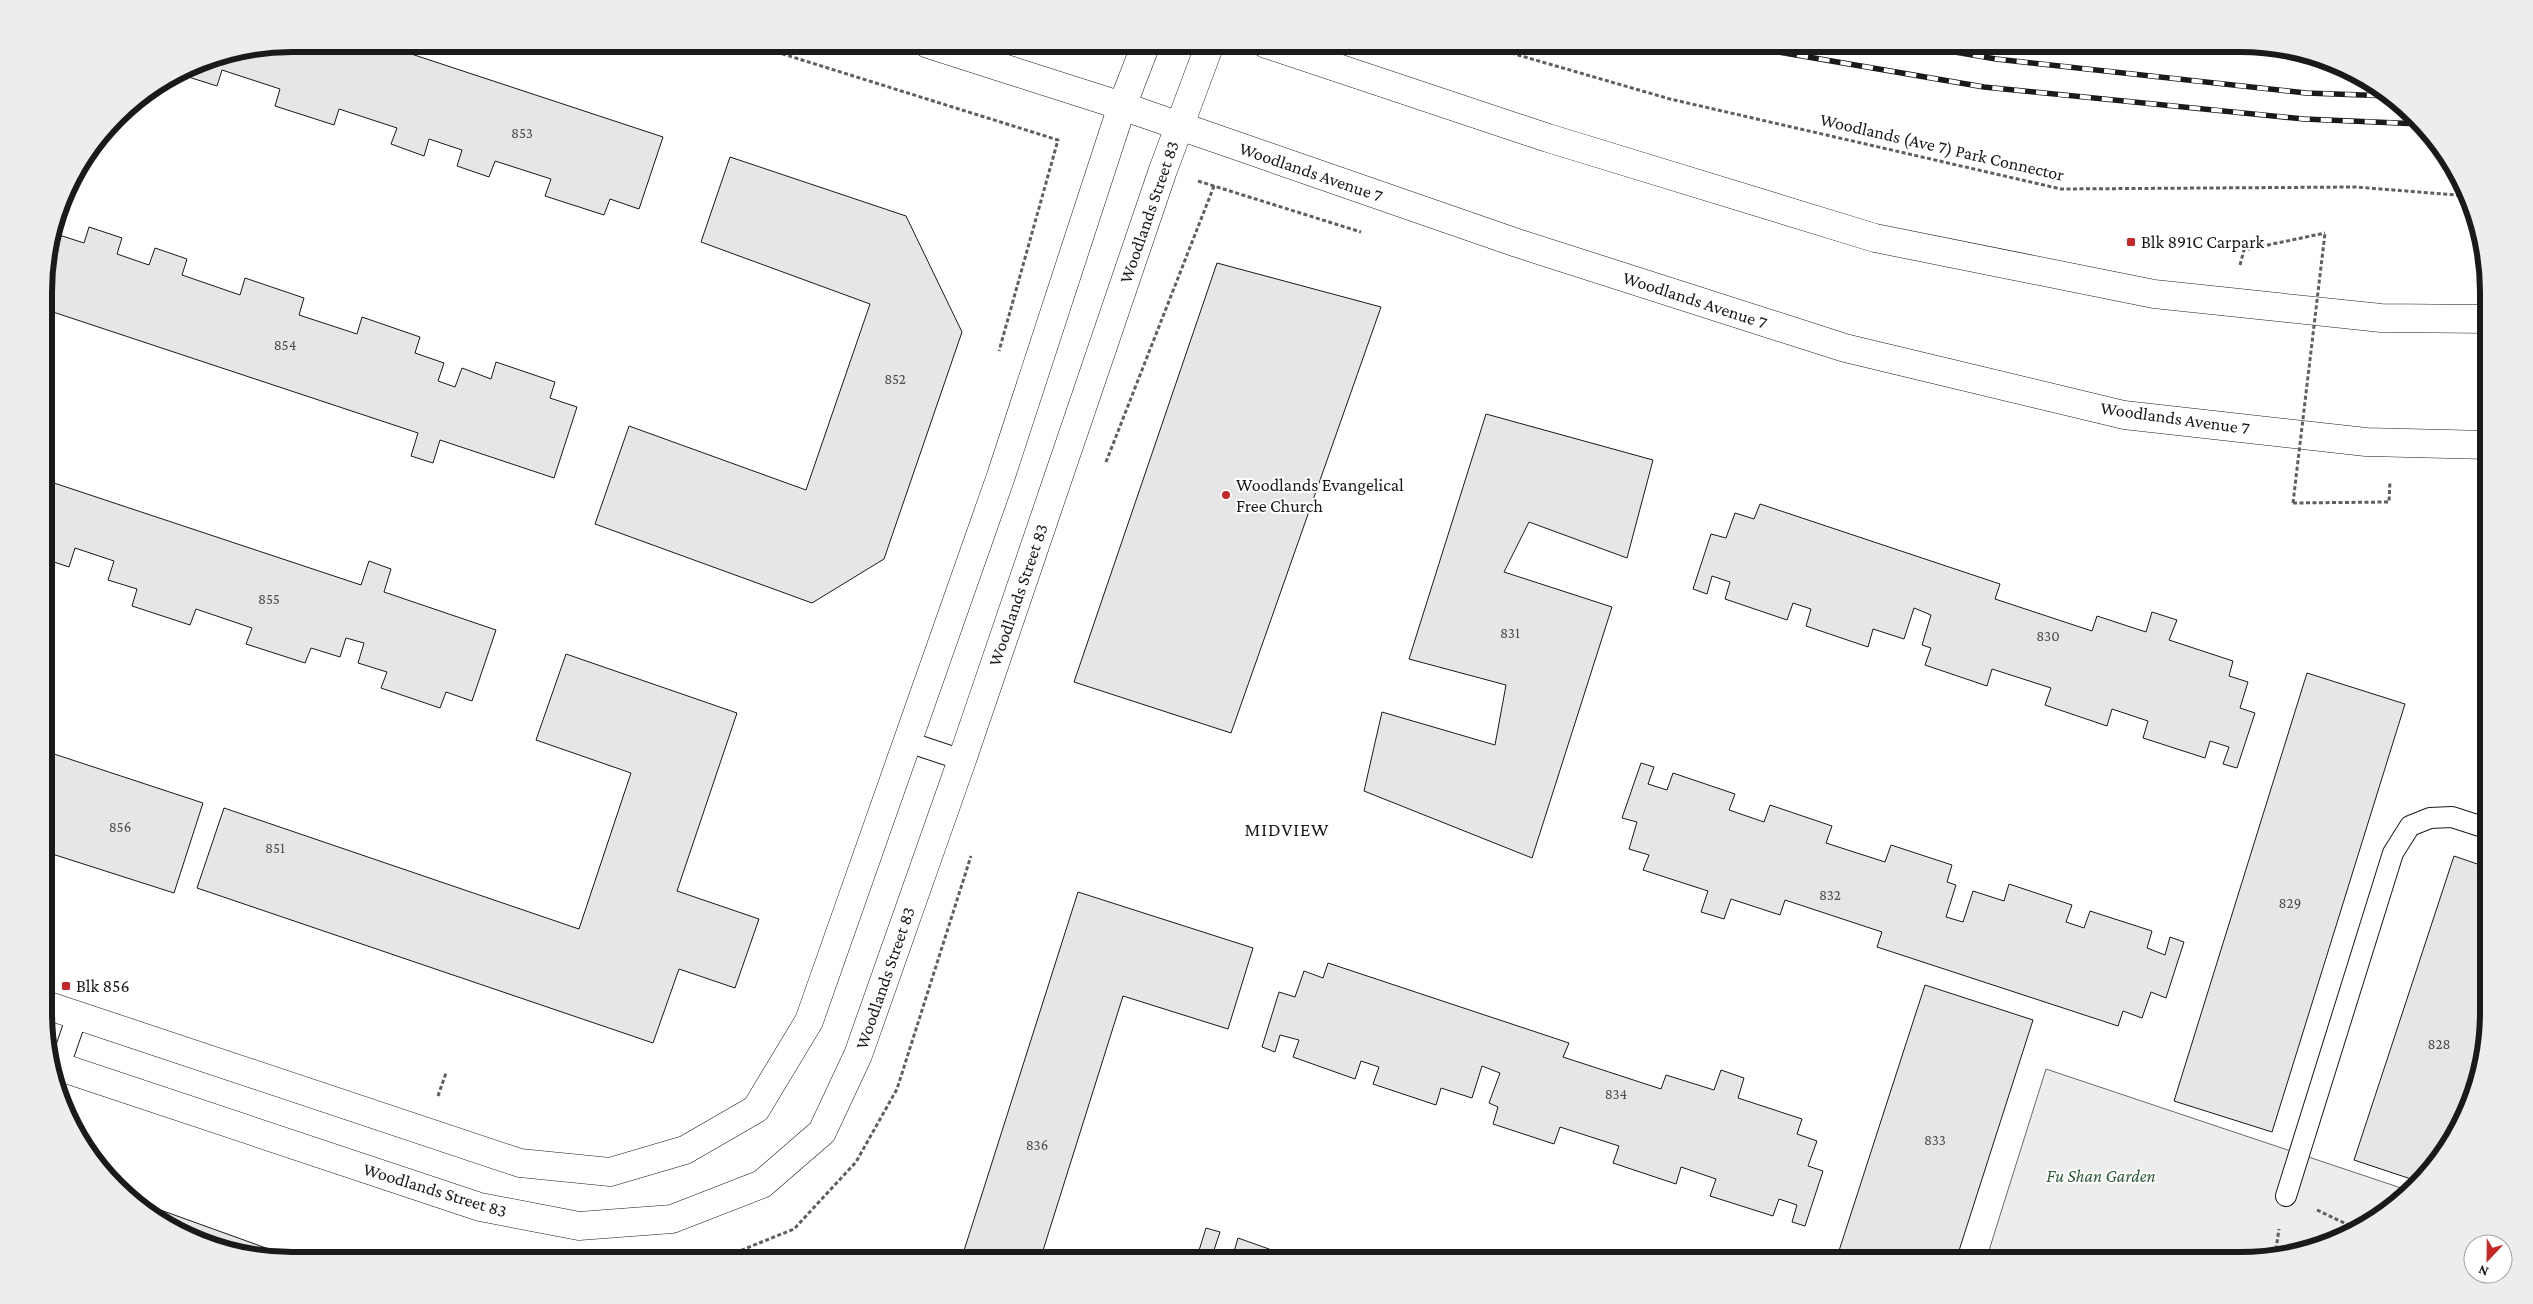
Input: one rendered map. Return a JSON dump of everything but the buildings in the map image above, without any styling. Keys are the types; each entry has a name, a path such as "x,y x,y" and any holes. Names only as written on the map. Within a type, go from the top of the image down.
{"street":[{"name":"Woodlands Avenue 7","path":"953,52 1122,106 1517,243 1845,348 2124,415 2366,442 2480,445"},
{"path":"52,1007 520,1162 610,1172 685,1150 756,1110 809,1021 1001,476 1122,106 1143,52"},
{"name":"Woodlands Street 83","path":"60,1071 480,1207 579,1226 672,1219 762,1184 822,1132 858,1055 962,760 1179,127 1207,52"},
{"path":"1290,52 1548,138 1874,238 2154,294 2381,318 2480,319"}],"lane":[{"path":"908,742 962,760"},
{"path":"2286,1196 2393,853 2410,826 2430,818 2452,817 2480,826"},
{"path":"58,1064 77,1016"}],"path":[{"path":"777,52 1058,140 996,361"},
{"name":"Woodlands (Ave 7) Park Connector","path":"1508,52 1670,99 2061,189 2355,187 2460,195"},
{"path":"2229,302 2244,250 2325,232 2293,503 2389,502 2388,442"},
{"path":"436,1101 446,1073"},
{"path":"2286,1196 2350,1226"}],"shaded area":[{"name":"Fu Shan Garden","path":"2046,1069 2403,1188 2387,1202 2347,1227 2318,1239 2287,1247 2241,1252 1989,1252"}],"railway":[{"path":"1779,52 1984,87 2304,119 2411,124"},
{"path":"1955,52 1996,59 2306,93 2378,96"}],"place":[{"name":"Blk 891C Carpark","path":"2131,242"},
{"name":"Woodlands Evangelical Free Church","path":"1226,495"},
{"name":"Blk 856","path":"66,986"}],"district":[{"name":"MIDVIEW","path":"1287,829"}]}
